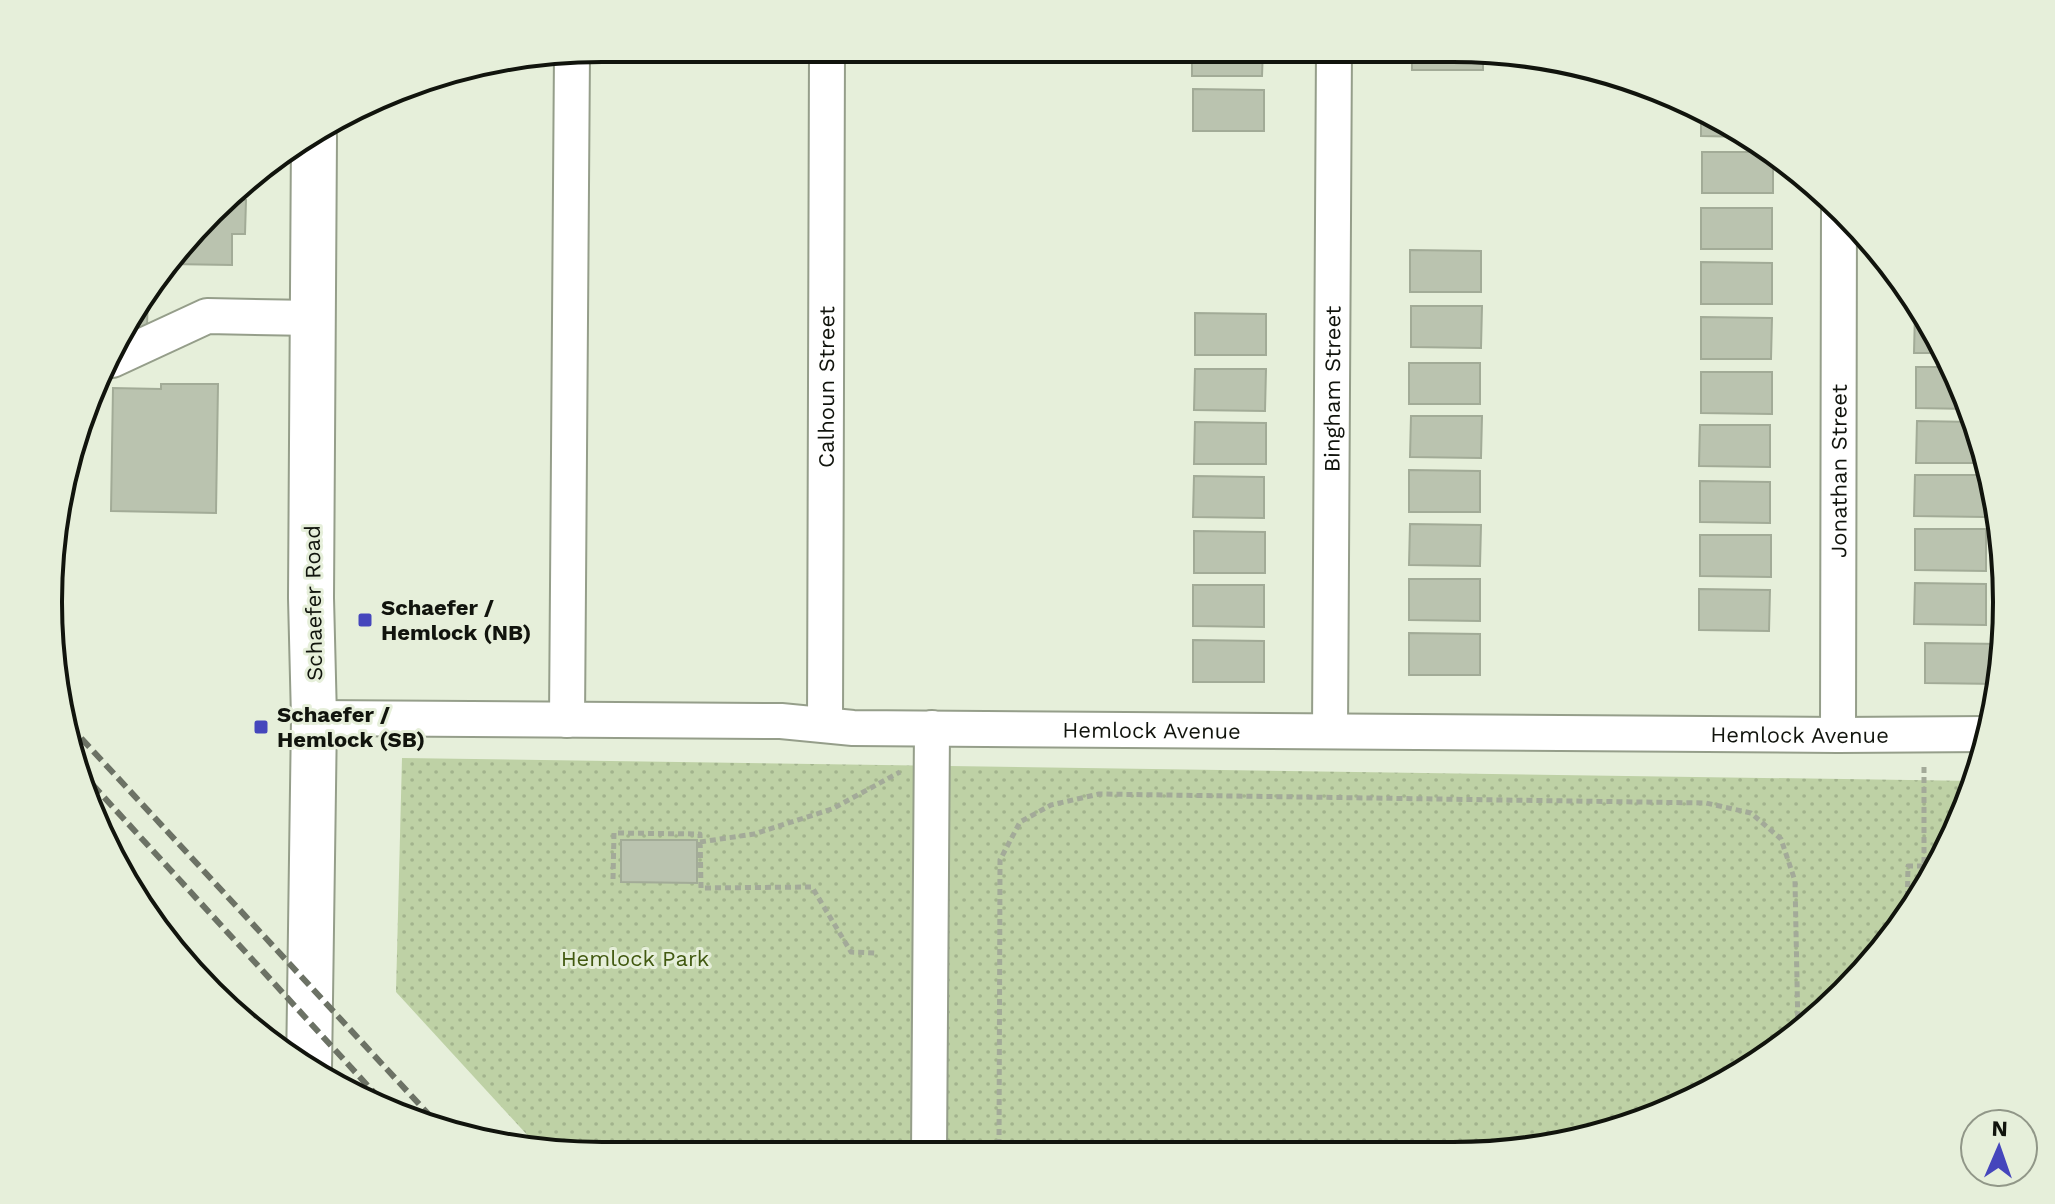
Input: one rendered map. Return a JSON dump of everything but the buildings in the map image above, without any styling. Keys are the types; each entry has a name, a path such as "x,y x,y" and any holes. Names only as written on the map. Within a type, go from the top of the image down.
{"main road":[{"name":"Schaefer Road","path":"309,1056 314,718 311,598 314,145"}],"street":[{"name":"Calhoun Street","path":"825,725 827,62"},
{"name":"Bingham Street","path":"1330,731 1334,62"},
{"path":"567,720 572,63"},
{"name":"Jonathan Street","path":"1838,735 1839,224"},
{"path":"122,355 207,316 313,318"},
{"name":"Hemlock Avenue","path":"314,718 781,721 853,728 1977,734"},
{"path":"929,1142 932,728"}],"path":[{"path":"1907,893 1908,866 1924,866 1924,734"},
{"path":"700,842 754,834 832,809 908,768"},
{"path":"999,1142 1000,860 1020,822 1051,805 1099,794 1706,803 1751,813 1781,839 1795,881 1798,1017"},
{"path":"613,879 614,833 700,834 701,888 812,887 851,952 875,953"}],"green space":[{"name":"Hemlock Park","path":"402,758 1962,781 1937,841 1902,902 1835,984 1782,1030 1723,1070 1660,1101 1593,1124 1523,1137 1453,1142 602,1142 532,1137 396,992"}],"railway":[{"path":"78,735 427,1113"},
{"path":"95,788 372,1090"}],"place":[{"name":"Schaefer / Hemlock (NB)","path":"365,620"},
{"name":"Schaefer / Hemlock (SB)","path":"261,727"}]}
